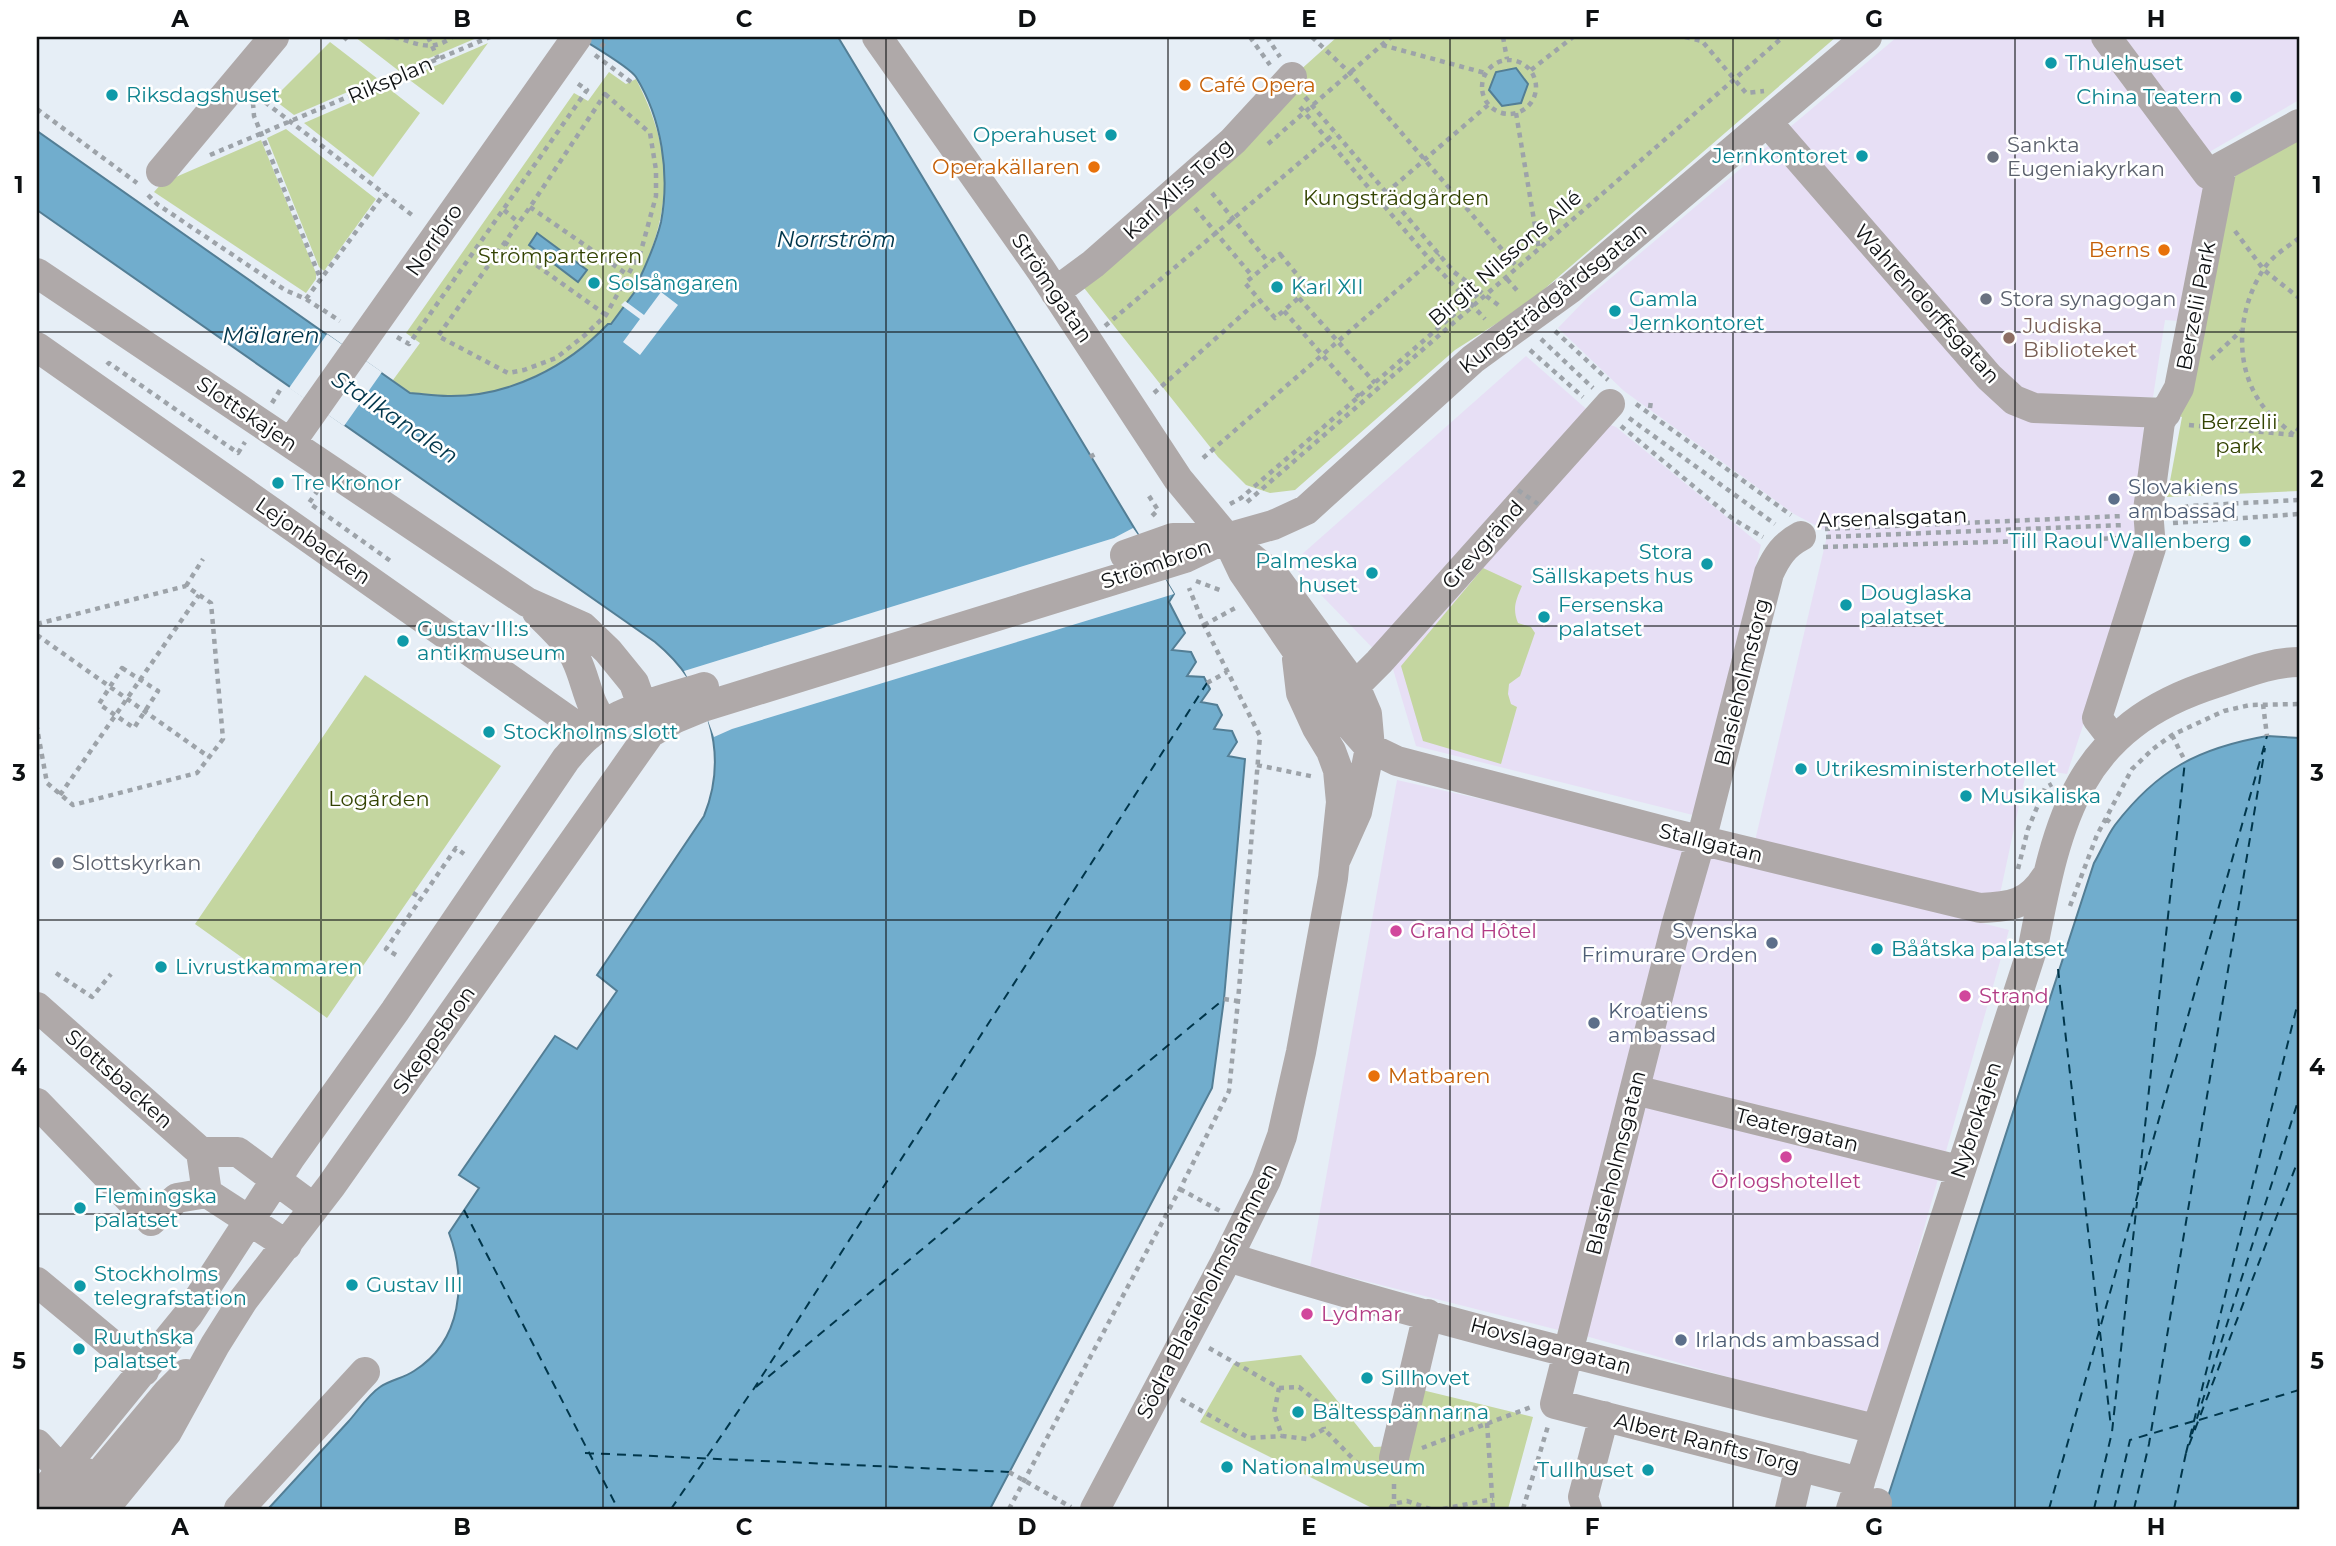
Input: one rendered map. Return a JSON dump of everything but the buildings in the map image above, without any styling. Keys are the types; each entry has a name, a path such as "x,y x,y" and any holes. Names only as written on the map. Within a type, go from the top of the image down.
{"street":[{"path":"155,178 274,37"},
{"name":"Strömgatan","path":"877,37 1055,292 1178,479 1227,538"},
{"name":"Kungsträdgårdsgatan","path":"1227,538 1273,525 1306,510 1473,359 1571,288 1867,37"},
{"path":"2105,37 2215,170 2299,124"},
{"name":"Norrbro","path":"291,442 355,352 586,46"},
{"name":"Karl XII:s Torg","path":"1055,292 1093,264 1206,166 1288,81"},
{"name":"Wahrendorffsgatan","path":"1768,123 1989,377 2014,400 2034,408 2108,410 2163,418"},
{"name":"Berzelii Park","path":"2114,740 2097,719 2151,548 2150,526 2163,418 2179,388 2216,206 2215,170"},
{"name":"Slottskajen","path":"37,273 527,602 583,627 623,666 656,719"},
{"name":"Lejonbacken","path":"37,347 596,730"},
{"name":"Grevgränd","path":"1355,686 1614,401"},
{"name":"Blasieholmstorg","path":"1699,841 1769,573 1776,557 1802,532"},
{"name":"Strömbron","path":"656,719 699,699 1150,546 1185,558 1227,538"},
{"name":"Södra Blasieholmshamnen","path":"1227,538 1243,572 1296,652 1341,715 1370,748"},
{"name":"Södra Blasieholmshamnen","path":"1227,538 1275,578 1355,686 1367,714 1370,748 1357,812 1336,859"},
{"name":"Slottskajen","path":"527,602 562,638 575,656 594,712 596,730"},
{"name":"Södra Blasieholmshamnen","path":"1095,1509 1228,1257 1266,1180 1282,1136 1301,1052 1336,859 1340,782 1331,751 1317,729 1301,693 1296,652"},
{"name":"Nybrokajen","path":"1866,1501 1875,1429 2031,954 2046,877 2056,842 2085,775 2114,740 2158,706 2183,694 2272,664 2299,662"},
{"path":"2241,675 2299,679"},
{"path":"37,1500 62,1471 139,1366 188,1315 276,1180 395,1011 566,759 596,730 623,731 656,719"},
{"name":"Skeppsbron","path":"104,1509 167,1432 244,1299 314,1208 656,719"},
{"name":"Stallgatan","path":"1370,748 1397,761 1699,841 1980,908 2015,904 2035,895 2046,877"},
{"name":"Blasieholmsgatan","path":"1555,1404 1699,841"},
{"name":"Slottsbacken","path":"37,1007 201,1152"},
{"name":"Teatergatan","path":"1635,1090 1959,1170"},
{"path":"37,1105 150,1221 177,1198 207,1193 287,1245"},
{"path":"207,1193 201,1152 238,1152 314,1208"},
{"name":"Hovslagargatan","path":"1228,1257 1428,1314 1875,1429"},
{"path":"37,1282 139,1366"},
{"path":"1394,1458 1428,1314"},
{"path":"56,1509 158,1386 188,1315"},
{"name":"Skeppsbron","path":"70,1509 167,1393 215,1345"},
{"path":"239,1509 365,1372"},
{"name":"Albert Ranfts Torg","path":"1555,1404 1800,1466 1866,1501"},
{"path":"1587,1509 1583,1497 1604,1416"},
{"path":"37,1444 62,1471"},
{"path":"1790,1509 1800,1466"}],"path":[{"path":"380,37 396,37 419,46 432,46 452,37"},
{"path":"428,37 438,59"},
{"name":"Riksplan","path":"155,178 490,37"},
{"path":"1250,37 1454,272 1504,308"},
{"path":"1312,37 1350,73 1518,268"},
{"path":"1503,37 1507,60"},
{"path":"1531,70 1573,37"},
{"path":"1685,37 1702,39 1746,93 1771,91"},
{"name":"Birgit Nilssons Allé","path":"1247,502 1783,37"},
{"path":"1382,45 1485,74"},
{"path":"586,46 631,82"},
{"path":"1507,60 1524,64 1531,70 1535,78 1535,95 1525,109 1516,113 1501,113 1488,105 1482,90 1485,74 1498,62 1507,60"},
{"path":"1288,81 1327,139 1488,323"},
{"path":"397,337 409,344 587,90"},
{"path":"321,280 254,116 251,92 412,215"},
{"path":"605,94 650,133 656,170 656,196 650,221 641,251 606,315 556,358 508,373 438,336 518,222 605,94"},
{"path":"1387,193 1488,105"},
{"path":"37,109 155,178 157,204 285,290 306,299 340,321"},
{"path":"1516,113 1539,250"},
{"path":"1103,328 1231,217 1335,133"},
{"path":"1212,193 1269,264"},
{"path":"306,299 384,194"},
{"path":"530,206 628,275"},
{"path":"2216,206 2264,270 2299,299"},
{"path":"1195,208 1253,277"},
{"path":"504,210 518,222"},
{"path":"2297,436 2267,412 2251,386 2242,358 2241,331 2250,294 2264,270 2275,255 2299,238"},
{"path":"504,242 606,315"},
{"path":"1280,254 1310,289 1275,318 1245,283 1269,264 1280,254"},
{"path":"1203,458 1439,254"},
{"name":"Birgit Nilssons Allé","path":"1241,498 1480,292"},
{"path":"1299,298 1375,383"},
{"path":"1154,393 1259,300"},
{"path":"1284,311 1359,397"},
{"path":"1547,324 1614,401 1619,424 1733,519 1765,538 1802,532 2150,526 2189,506 2299,500"},
{"name":"Arsenalsgatan","path":"1536,335 1614,401 1785,531 1831,537 2150,526"},
{"path":"1529,350 1614,401 1828,548 2299,514"},
{"path":"2163,418 2297,436"},
{"path":"2297,436 2299,428"},
{"path":"1090,457 1097,453"},
{"path":"1518,490 1538,504"},
{"path":"1149,496 1158,510 1150,546"},
{"path":"37,624 186,586 204,559"},
{"path":"37,728 47,783 73,804 197,773 223,739 211,603 186,586"},
{"path":"1009,1509 1180,1189 1228,1091 1260,736 1204,625 1189,588"},
{"path":"61,795 199,594"},
{"path":"1204,625 1238,605"},
{"path":"37,635 209,757"},
{"path":"122,668 140,680 158,691 134,728 99,704 122,668"},
{"path":"1207,683 1227,672"},
{"path":"2119,794 2132,768 2172,735 2224,711 2263,704 2299,704"},
{"path":"2263,704 2267,736"},
{"path":"2172,735 2185,761"},
{"path":"1257,765 1319,778"},
{"path":"2106,819 2114,825"},
{"path":"396,955 386,949 456,848 464,854"},
{"path":"414,893 421,898"},
{"path":"56,973 92,997 111,974"},
{"path":"1224,999 1238,1001"},
{"path":"1180,1189 1232,1218"},
{"path":"1209,1348 1234,1362"},
{"path":"1279,1388 1299,1387 1319,1403 1324,1429"},
{"path":"1181,1399 1249,1438 1282,1436"},
{"path":"1523,1509 1555,1404"},
{"path":"1487,1423 1493,1509"},
{"path":"1009,1472 1075,1509"},
{"path":"1443,1509 1493,1499"},
{"path":"1390,1509 1393,1504 1407,1501 1430,1509"}],"shaded area":[{"path":"1897,37 2299,37 2299,100 2211,151 2179,321 2165,320 2153,397 2142,397 2146,480 2140,553 2067,774 2027,768 2000,894 1983,894 1754,845 1828,532 1794,514 1624,391 1558,328 1587,298"},
{"path":"1526,356 1600,421 1616,427 1761,545 1693,815 1416,746 1393,669 1291,564"},
{"path":"1397,780 1684,845 1570,1333 1310,1267"},
{"path":"1707,851 2009,930 1870,1418 1579,1334"}],"green space":[{"path":"355,37 479,37 399,71"},
{"name":"Kungsträdgården","path":"1337,37 1836,37 1527,304 1455,350 1295,490 1270,493 1246,485 1218,457 1073,274"},
{"path":"330,42 378,79 294,115 273,99"},
{"path":"488,43 443,105 407,78 479,47"},
{"name":"Strömparterren","path":"609,72 626,84 636,79 657,131 663,156 663,204 650,255 638,282 640,285 611,324 572,355 531,379 486,393 462,396 421,395 406,391 393,380 420,343 406,333 574,93 588,101"},
{"path":"387,87 420,113 373,177 304,123"},
{"path":"286,129 376,199 324,271 319,267 267,138"},
{"path":"261,140 316,273 316,279 306,293 154,192 162,183"},
{"name":"Berzelii park","path":"2299,140 2299,491 2167,497 2182,417 2178,416 2235,176"},
{"path":"1483,568 1522,586 1516,604 1516,618 1518,623 1531,627 1535,633 1520,676 1509,684 1511,704 1517,707 1501,764 1423,741 1401,666"},
{"name":"Logården","path":"365,675 501,766 327,1018 195,924"},
{"path":"1301,1355 1374,1447 1394,1446 1418,1389 1533,1417 1508,1509 1374,1509 1200,1422 1234,1363"}],"water":[{"path":"579,37 838,37 1174,594 1169,602 1185,633 1172,650 1191,652 1196,662 1187,676 1204,677 1210,689 1201,702 1217,705 1222,715 1214,729 1232,731 1237,742 1228,756 1245,759 1224,999 1212,1088 990,1509 268,1509 371,1394 414,1371 442,1344 451,1327 458,1290 455,1251 449,1233 479,1188 459,1175 555,1036 577,1049 617,991 597,975 704,816 715,768 714,744 709,721 688,678 655,642 37,210 37,131 410,393 471,395 515,385 536,376 574,354 611,324 639,286 638,282 661,222 665,185 662,147 645,93 632,73"},
{"path":"1516,68 1528,84 1521,103 1502,106 1489,90 1496,72"},
{"path":"537,233 587,270 578,282 529,245"},
{"path":"2267,736 2299,738 2299,1509 1884,1509 2094,863 2115,825 2147,789 2164,775 2221,747"}],"pier":[{"path":"661,292 678,305 640,355 623,342 640,319 621,305 625,301 644,315"},
{"path":"327,334 382,372 344,426 289,388"},
{"path":"1133,528 1174,594 732,729 714,737 703,707 684,671 1114,538"}],"ferry route":[{"path":"753,1390 1207,683"},
{"path":"2049,1509 2267,736"},
{"path":"2134,1509 2149,1444 2265,748"},
{"path":"2138,1190 2185,761"},
{"path":"2058,969 2099,1326"},
{"path":"2186,1453 2299,998"},
{"path":"756,1387 1224,999"},
{"path":"2192,1434 2299,1098"},
{"path":"2189,1445 2299,1158"},
{"path":"2094,1509 2112,1432 2137,1202"},
{"path":"464,1210 618,1509"},
{"path":"2100,1332 2111,1427"},
{"path":"2199,1420 2299,1390"},
{"path":"671,1509 752,1391"},
{"path":"2114,1509 2130,1440 2194,1421"},
{"path":"585,1453 1009,1472"},
{"path":"2174,1509 2186,1453"}],"place":[{"name":"Thulehuset","path":"2051,63"},
{"name":"Café Opera","path":"1185,85"},
{"name":"Riksdagshuset","path":"112,95"},
{"name":"China Teatern","path":"2236,97"},
{"name":"Operahuset","path":"1111,135"},
{"name":"Jernkontoret","path":"1862,156"},
{"name":"Sankta Eugeniakyrkan","path":"1993,157"},
{"name":"Operakällaren","path":"1094,167"},
{"name":"Berns","path":"2164,250"},
{"name":"Solsångaren","path":"594,283"},
{"name":"Karl XII","path":"1277,287"},
{"name":"Stora synagogan","path":"1986,299"},
{"name":"Gamla Jernkontoret","path":"1615,311"},
{"name":"Judiska Biblioteket","path":"2009,338"},
{"name":"Tre Kronor","path":"278,483"},
{"name":"Slovakiens ambassad","path":"2114,499"},
{"name":"Till Raoul Wallenberg","path":"2245,541"},
{"name":"Stora Sällskapets hus","path":"1707,564"},
{"name":"Palmeska huset","path":"1372,573"},
{"name":"Douglaska palatset","path":"1846,605"},
{"name":"Fersenska palatset","path":"1544,617"},
{"name":"Gustav III:s antikmuseum","path":"403,641"},
{"name":"Stockholms slott","path":"489,732"},
{"name":"Utrikesministerhotellet","path":"1801,769"},
{"name":"Musikaliska","path":"1966,796"},
{"name":"Slottskyrkan","path":"58,863"},
{"name":"Grand Hôtel","path":"1396,931"},
{"name":"Svenska Frimurare Orden","path":"1772,943"},
{"name":"Bååtska palatset","path":"1877,949"},
{"name":"Livrustkammaren","path":"161,967"},
{"name":"Strand","path":"1965,996"},
{"name":"Kroatiens ambassad","path":"1594,1023"},
{"name":"Matbaren","path":"1374,1076"},
{"name":"Örlogshotellet","path":"1786,1157"},
{"name":"Flemingska palatset","path":"80,1208"},
{"name":"Gustav III","path":"352,1285"},
{"name":"Stockholms telegrafstation","path":"80,1286"},
{"name":"Lydmar","path":"1307,1314"},
{"name":"Irlands ambassad","path":"1681,1340"},
{"name":"Ruuthska palatset","path":"79,1349"},
{"name":"Sillhovet","path":"1367,1378"},
{"name":"Bältesspännarna","path":"1298,1412"},
{"name":"Nationalmuseum","path":"1227,1467"},
{"name":"Tullhuset","path":"1648,1470"}],"water label":[{"name":"Norrström","path":"836,239"},
{"name":"Mälaren","path":"271,335"},
{"name":"Stallkanalen","path":"395,417"}]}
